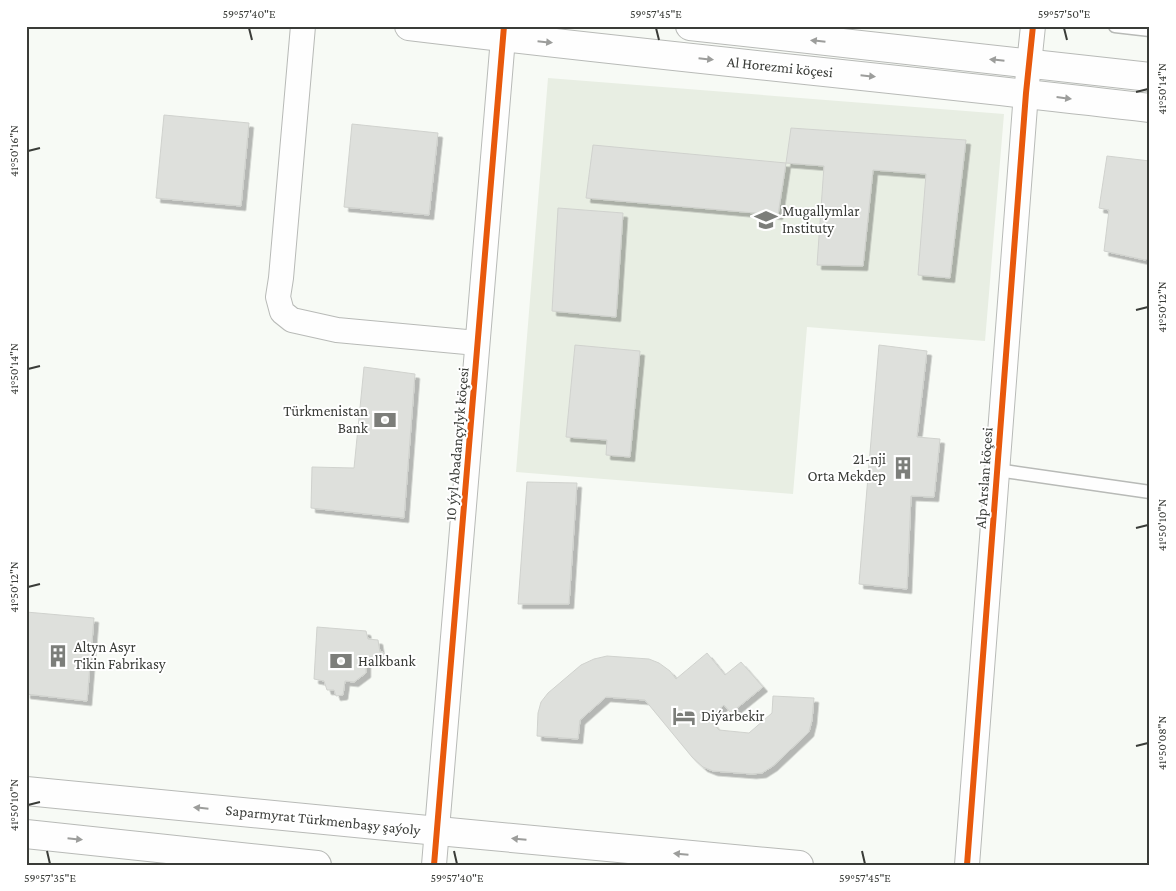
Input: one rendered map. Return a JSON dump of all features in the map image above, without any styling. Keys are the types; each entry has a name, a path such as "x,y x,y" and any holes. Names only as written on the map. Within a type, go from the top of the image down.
{"street":[{"path":"304,26 278,297 282,312 292,320 337,330 478,344"},
{"name":"Al Horezmi köçesi","path":"409,26 503,32 1150,108"},
{"name":"Al Horezmi köçesi","path":"690,26 1150,77"},
{"name":"Alp Arslan köçesi","path":"967,865 1026,93 1033,26"},
{"name":"10 ýyl Abadançylyk köçesi","path":"434,865 503,32"},
{"name":"Saparmyrat Türkmenbaşy şaýoly","path":"26,790 799,865"},
{"path":"26,834 317,865"}],"lane":[{"path":"1115,26 1150,30"},
{"path":"997,470 1150,492"}],"shaded area":[{"name":"Mugallymlar Instituty","path":"548,78 1004,114 985,341 807,327 793,494 516,472"}],"building":[{"path":"164,115 249,123 241,206 156,198"},
{"path":"352,124 438,133 429,215 344,207"},
{"path":"791,128 966,140 950,278 918,275 926,174 873,170 863,266 817,265 824,166 786,163"},
{"path":"593,145 786,163 778,215 586,198"},
{"path":"1107,156 1150,161 1150,258 1145,260 1104,251 1109,210 1099,208"},
{"path":"558,208 623,213 616,317 552,311"},
{"path":"575,345 640,351 630,457 606,455 607,440 566,437"},
{"name":"21-nji Orta Mekdep","path":"879,345 927,351 917,437 940,439 934,497 911,496 907,589 859,584"},
{"name":"Türkmenistan Bank","path":"364,367 415,374 404,518 311,508 312,467 354,468"},
{"path":"527,482 577,483 569,604 518,604"},
{"name":"Altyn Asyr Tikin Fabrikasy","path":"26,612 94,618 87,701 26,694"},
{"name":"Halkbank","path":"317,627 366,631 368,639 378,640 380,652 383,652 383,662 366,661 366,673 354,682 345,681 343,695 336,696 334,690 327,690 324,681 314,679"},
{"name":"Diýarbekir","path":"707,653 725,675 741,662 763,687 731,713 724,705 709,718 719,730 749,733 772,713 773,696 814,698 809,732 773,766 762,773 713,771 703,767 692,757 645,700 606,697 580,720 578,739 537,736 538,713 541,702 548,693 581,665 607,656 649,659 670,671 676,679"}],"cycle path":[{"path":"434,865 504,26"},
{"path":"967,865 1026,93 1033,26"}],"place":[{"name":"Mugallymlar Instituty","path":"766,220"},
{"name":"Türkmenistan Bank","path":"385,420"},
{"name":"21-nji Orta Mekdep","path":"903,468"},
{"name":"Altyn Asyr Tikin Fabrikasy","path":"58,656"},
{"name":"Halkbank","path":"341,661"},
{"name":"Diýarbekir","path":"684,716"}]}
